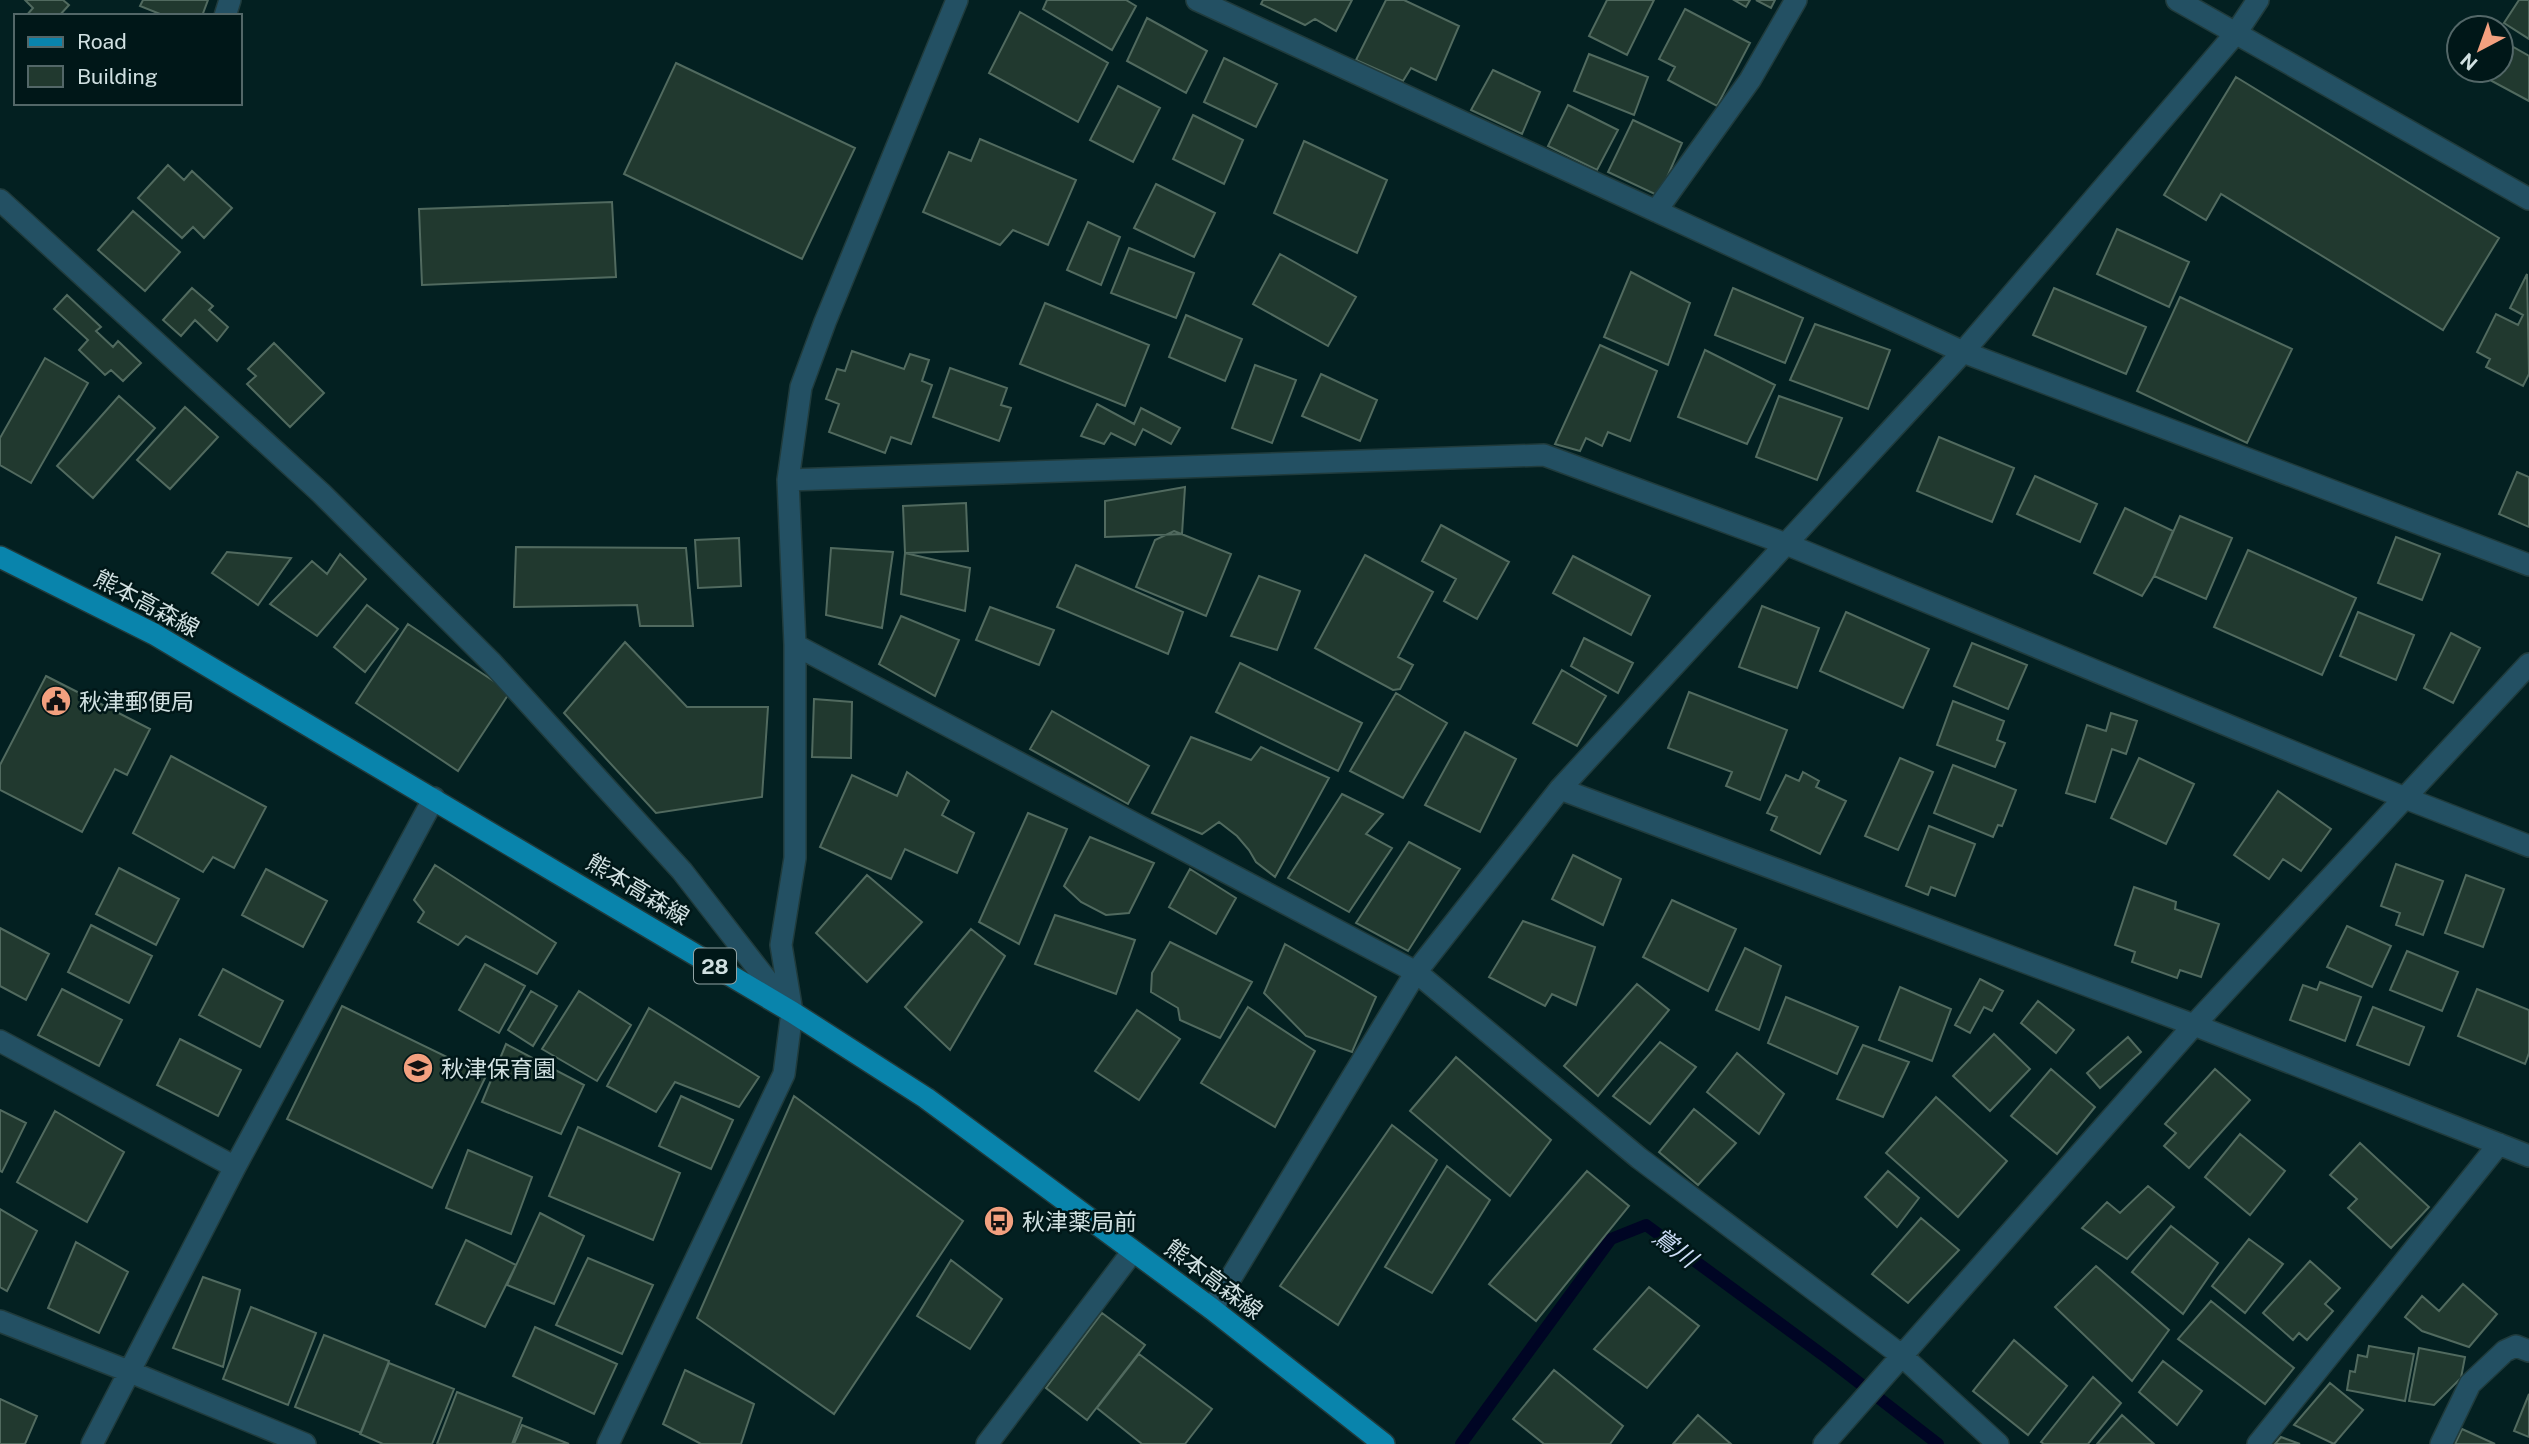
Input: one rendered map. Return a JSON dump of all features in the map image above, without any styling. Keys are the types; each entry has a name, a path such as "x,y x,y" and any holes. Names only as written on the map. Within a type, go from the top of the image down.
{"main road":[{"name":"熊本高森線","path":"0,558 154,634 792,1012 926,1098 1212,1308 1384,1444"}],"street":[{"path":"608,1444 785,1074 792,1012 781,944 795,858 795,645 788,480 802,387 825,321 957,0"},
{"path":"1196,0 1962,352 2529,565"},
{"path":"1656,211 1750,80 1796,0"},
{"path":"2178,0 2529,199"},
{"path":"1212,1308 1416,972 1560,789 1962,352 2236,33 2258,0"},
{"path":"0,200 320,492 492,663 682,871 792,1012"},
{"path":"788,480 1544,455 1786,544 2405,798 2529,846"},
{"path":"795,645 1416,972 1639,1158 1901,1355 1998,1444"},
{"path":"1824,1444 2194,1025 2529,664"},
{"path":"1560,789 2194,1025 2529,1156"},
{"path":"92,1444 235,1167 434,799"},
{"path":"0,1041 235,1167"},
{"path":"2258,1444 2499,1144"},
{"path":"988,1444 1133,1251"},
{"path":"0,1321 305,1444"},
{"path":"2441,1444 2470,1384 2505,1351 2516,1346 2529,1351"}],"building":[{"path":"25,0 63,0 69,5 61,14 28,14 33,8"},
{"path":"143,0 208,0 203,14 160,14 140,6"},
{"path":"1047,0 1126,0 1136,6 1112,50 1043,9"},
{"path":"1263,0 1352,0 1336,31 1315,19 1305,25 1261,4"},
{"path":"1386,0 1404,0 1459,26 1436,80 1411,68 1403,81 1356,60"},
{"path":"1607,0 1654,0 1627,55 1589,36"},
{"path":"1734,0 1750,0 1746,7"},
{"path":"1756,0 1775,0 1771,8"},
{"path":"2519,0 2529,0 2529,39 2515,30 2515,14 2510,14"},
{"path":"1685,9 1750,43 1717,106 1668,80 1675,67 1659,59"},
{"path":"1020,12 1108,63 1078,122 989,73"},
{"path":"1147,18 1207,51 1186,93 1127,61"},
{"path":"2515,48 2529,56 2529,101 2497,84 2515,84"},
{"path":"1589,54 1648,77 1634,115 1574,91"},
{"path":"1224,58 1277,84 1256,127 1204,102"},
{"path":"676,63 855,148 802,259 624,174"},
{"path":"1493,70 1540,92 1522,134 1471,110"},
{"path":"2236,77 2499,238 2443,330 2221,194 2206,220 2164,195"},
{"path":"1118,86 1160,108 1133,162 1090,140"},
{"path":"1568,105 1618,130 1597,170 1548,146"},
{"path":"1193,115 1243,140 1224,184 1173,159"},
{"path":"1633,120 1682,143 1659,196 1608,172"},
{"path":"980,139 1076,180 1048,245 1013,230 1000,245 923,212 949,152 971,161"},
{"path":"1304,141 1387,180 1357,253 1274,213"},
{"path":"168,165 184,180 192,171 232,208 204,238 193,227 182,238 138,198"},
{"path":"1156,184 1215,213 1194,257 1134,228"},
{"path":"612,202 616,277 422,285 419,209"},
{"path":"133,211 180,252 145,291 98,250"},
{"path":"1088,222 1120,237 1101,285 1067,270"},
{"path":"2117,229 2189,262 2169,307 2097,274"},
{"path":"1129,248 1194,273 1176,318 1111,293"},
{"path":"1280,254 1356,297 1328,346 1253,304"},
{"path":"1631,272 1690,303 1668,365 1604,337"},
{"path":"2527,274 2529,374 2523,386 2486,367 2490,359 2477,352 2496,314 2518,325 2523,315 2510,308"},
{"path":"192,288 213,306 209,310 228,327 217,341 195,320 181,336 163,320"},
{"path":"1733,288 1803,318 1785,363 1715,335"},
{"path":"2054,288 2146,327 2126,374 2033,335"},
{"path":"67,295 101,327 96,331 113,347 118,341 141,363 123,381 111,370 105,375 79,350 88,340 54,309"},
{"path":"2180,297 2292,349 2247,443 2137,391"},
{"path":"1045,303 1149,345 1125,406 1020,364"},
{"path":"1186,315 1242,339 1225,381 1169,357"},
{"path":"1815,324 1890,350 1868,409 1790,380"},
{"path":"274,343 324,393 290,427 247,384 256,376 248,369"},
{"path":"1600,345 1657,371 1630,441 1608,432 1602,446 1586,438 1580,451 1555,444"},
{"path":"1705,350 1775,385 1747,444 1678,417"},
{"path":"852,351 904,369 910,354 929,360 922,381 932,385 911,444 891,437 885,453 829,432 839,404 826,399 837,369 845,371"},
{"path":"45,358 88,383 31,483 0,465 0,438"},
{"path":"1255,365 1296,380 1272,443 1232,428"},
{"path":"950,368 1007,388 1001,405 1011,408 999,441 933,417"},
{"path":"1321,374 1377,400 1360,441 1302,416"},
{"path":"119,396 155,428 93,498 57,466"},
{"path":"1779,396 1842,418 1817,480 1756,457"},
{"path":"1097,404 1134,424 1141,408 1180,428 1171,444 1143,429 1135,445 1111,433 1104,444 1081,436"},
{"path":"185,407 218,437 170,489 137,460"},
{"path":"1939,437 2014,468 1992,522 1917,491"},
{"path":"2517,472 2529,477 2529,527 2499,514"},
{"path":"2035,476 2097,504 2080,542 2017,514"},
{"path":"1185,487 1182,534 1105,537 1105,501"},
{"path":"966,503 968,551 905,553 903,506"},
{"path":"2125,508 2173,531 2154,576 2142,596 2094,573"},
{"path":"2180,516 2232,538 2206,599 2154,576"},
{"path":"1441,525 1509,562 1477,619 1444,601 1456,579 1422,561"},
{"path":"1174,531 1231,554 1206,616 1136,587 1155,540"},
{"path":"2396,537 2440,554 2422,600 2378,583"},
{"path":"739,538 741,586 698,588 695,540"},
{"path":"516,547 686,548 693,626 640,626 637,605 514,607"},
{"path":"831,548 893,552 882,628 826,615"},
{"path":"2248,550 2356,598 2322,675 2214,627"},
{"path":"227,552 291,558 258,605 212,573"},
{"path":"905,553 970,568 965,611 901,594"},
{"path":"340,554 366,579 317,636 270,604 312,561 327,574"},
{"path":"1365,555 1433,592 1398,657 1413,665 1400,689 1393,690 1315,648"},
{"path":"1573,556 1650,596 1631,635 1553,593"},
{"path":"1076,565 1183,612 1168,654 1057,607"},
{"path":"1259,576 1300,591 1277,650 1231,636"},
{"path":"367,605 398,629 365,672 334,647"},
{"path":"1762,606 1819,628 1797,688 1739,667"},
{"path":"990,607 1054,630 1039,665 976,640"},
{"path":"1846,612 1929,649 1903,708 1820,671"},
{"path":"2358,612 2414,635 2396,680 2340,656"},
{"path":"901,616 959,640 935,696 879,664"},
{"path":"408,624 510,692 458,771 356,703"},
{"path":"2451,633 2480,648 2453,703 2424,688"},
{"path":"1584,638 1633,663 1618,693 1571,666"},
{"path":"625,642 687,707 768,707 762,797 656,813 564,713"},
{"path":"1972,643 2027,665 2008,709 1954,686"},
{"path":"1240,663 1362,723 1338,771 1216,712"},
{"path":"1562,670 1606,696 1577,746 1533,723"},
{"path":"46,676 150,729 127,775 115,769 82,832 0,790 0,765"},
{"path":"1689,692 1787,730 1760,800 1726,786 1732,772 1668,748"},
{"path":"1396,693 1447,723 1403,798 1350,771"},
{"path":"814,699 852,702 851,758 812,757"},
{"path":"1953,701 2004,721 1997,740 2005,743 1995,767 1937,745"},
{"path":"1052,711 1149,766 1128,804 1030,749"},
{"path":"2111,713 2137,721 2126,754 2112,749 2095,802 2066,793 2087,725 2106,731"},
{"path":"1465,732 1516,759 1480,832 1425,805"},
{"path":"1191,737 1251,760 1261,747 1329,778 1275,877 1256,862 1237,836 1219,822 1202,834 1152,813"},
{"path":"171,756 266,807 234,868 213,857 203,872 133,833"},
{"path":"1900,758 1933,772 1898,850 1865,836"},
{"path":"2139,758 2194,784 2166,844 2111,818"},
{"path":"1953,765 2016,790 2002,826 1998,825 1993,837 1934,813"},
{"path":"907,772 949,801 942,815 974,833 957,873 905,849 891,879 820,847 852,775 897,796"},
{"path":"1803,772 1819,781 1816,787 1846,801 1820,854 1771,830 1777,817 1767,813 1786,775 1799,781"},
{"path":"2278,791 2331,829 2301,871 2283,859 2269,879 2234,855"},
{"path":"1342,794 1383,814 1366,834 1392,848 1349,912 1288,878"},
{"path":"1028,813 1067,829 1019,944 979,922"},
{"path":"1929,826 1975,844 1955,896 1931,887 1928,895 1906,886"},
{"path":"1090,837 1154,863 1129,913 1106,915 1081,902 1064,886"},
{"path":"1409,842 1460,869 1408,951 1356,923"},
{"path":"1573,855 1621,879 1603,925 1552,899"},
{"path":"2396,864 2443,881 2423,935 2396,925 2400,913 2381,906"},
{"path":"435,865 556,943 537,974 466,936 458,945 418,922 424,912 414,900"},
{"path":"119,868 179,899 156,945 96,914"},
{"path":"266,869 327,901 303,947 242,915"},
{"path":"1190,869 1236,898 1216,934 1169,907"},
{"path":"867,875 922,922 867,982 816,933"},
{"path":"2466,875 2504,889 2483,947 2445,933"},
{"path":"2134,887 2176,902 2175,909 2219,924 2201,977 2180,970 2177,978 2132,962 2135,952 2115,945"},
{"path":"1672,900 1736,929 1708,991 1643,957"},
{"path":"1055,915 1135,940 1116,994 1035,964"},
{"path":"1523,921 1595,947 1576,1005 1552,994 1545,1006 1489,977"},
{"path":"91,925 152,956 129,1003 68,972"},
{"path":"2347,926 2391,946 2372,987 2327,967"},
{"path":"0,928 49,954 26,1000 0,986"},
{"path":"971,929 1005,956 950,1050 905,1007"},
{"path":"1170,942 1252,982 1220,1038 1180,1020 1178,1008 1151,992 1152,973"},
{"path":"1285,944 1376,997 1352,1052 1306,1036 1264,993"},
{"path":"1745,948 1781,966 1759,1030 1716,1010"},
{"path":"2407,951 2458,972 2442,1011 2390,990"},
{"path":"485,964 525,986 499,1033 459,1010"},
{"path":"223,969 283,1001 260,1047 199,1015"},
{"path":"1980,979 2003,991 1992,1011 1984,1007 1970,1033 1955,1025"},
{"path":"2320,982 2361,997 2345,1041 2290,1020 2303,985 2317,990"},
{"path":"1637,984 1669,1010 1598,1096 1564,1066"},
{"path":"1900,987 1951,1009 1932,1061 1879,1040"},
{"path":"62,989 122,1020 99,1066 38,1035"},
{"path":"2477,989 2529,1010 2529,1053 2525,1064 2458,1036"},
{"path":"531,991 557,1006 533,1046 508,1030"},
{"path":"579,991 631,1025 597,1081 542,1049"},
{"path":"1786,997 1858,1027 1837,1074 1768,1043"},
{"path":"2038,1001 2074,1030 2056,1053 2021,1023"},
{"path":"342,1006 486,1076 432,1188 287,1119"},
{"path":"1248,1007 1315,1051 1275,1127 1201,1083"},
{"path":"2373,1007 2424,1027 2409,1065 2357,1045"},
{"path":"649,1008 759,1077 739,1107 675,1082 656,1112 607,1086"},
{"path":"1137,1010 1180,1039 1139,1100 1095,1071"},
{"path":"1994,1034 2030,1069 1990,1111 1953,1076"},
{"path":"2128,1037 2141,1052 2100,1088 2087,1073"},
{"path":"180,1039 241,1070 218,1116 157,1085"},
{"path":"1660,1042 1696,1067 1650,1124 1613,1096"},
{"path":"506,1044 584,1085 561,1134 482,1102"},
{"path":"1863,1045 1909,1062 1883,1117 1837,1099"},
{"path":"1737,1053 1784,1094 1759,1134 1707,1092"},
{"path":"1456,1057 1551,1140 1510,1196 1410,1111"},
{"path":"2051,1069 2095,1107 2057,1154 2011,1116"},
{"path":"2215,1069 2250,1100 2189,1168 2164,1146 2176,1133 2165,1124"},
{"path":"681,1096 733,1120 711,1169 659,1146"},
{"path":"794,1096 963,1221 834,1414 697,1318"},
{"path":"1936,1097 2007,1161 1958,1217 1886,1153"},
{"path":"1694,1109 1736,1143 1698,1185 1659,1152"},
{"path":"0,1110 26,1123 2,1172 0,1171"},
{"path":"55,1111 124,1152 87,1222 17,1182"},
{"path":"1392,1125 1437,1160 1338,1325 1280,1286"},
{"path":"578,1127 680,1173 653,1240 549,1196"},
{"path":"2240,1134 2285,1171 2250,1215 2205,1177"},
{"path":"2360,1143 2429,1207 2391,1248 2348,1208 2357,1199 2330,1175"},
{"path":"468,1150 532,1177 511,1234 446,1208"},
{"path":"1447,1166 1490,1200 1432,1293 1385,1267"},
{"path":"1587,1171 1629,1206 1536,1321 1489,1284"},
{"path":"1888,1171 1919,1198 1897,1227 1865,1197"},
{"path":"2148,1186 2174,1207 2127,1259 2082,1228 2107,1202 2120,1213"},
{"path":"0,1209 37,1231 7,1291 0,1287"},
{"path":"540,1213 584,1236 554,1304 507,1285"},
{"path":"1921,1218 1959,1250 1908,1303 1872,1274"},
{"path":"2171,1226 2218,1263 2183,1314 2132,1272"},
{"path":"2249,1239 2283,1264 2245,1313 2212,1286"},
{"path":"466,1240 516,1265 485,1327 436,1304"},
{"path":"76,1242 128,1272 99,1333 48,1308"},
{"path":"588,1258 653,1285 622,1354 556,1325"},
{"path":"951,1260 1002,1299 970,1349 917,1316"},
{"path":"2310,1261 2340,1288 2325,1304 2333,1311 2307,1340 2299,1333 2293,1340 2263,1313"},
{"path":"2096,1266 2169,1330 2132,1381 2055,1307"},
{"path":"203,1277 240,1290 223,1367 173,1348"},
{"path":"2463,1284 2497,1314 2469,1347 2422,1331 2405,1317 2422,1296 2439,1311"},
{"path":"1649,1287 1699,1326 1647,1388 1594,1349"},
{"path":"2211,1301 2294,1368 2265,1404 2178,1339"},
{"path":"251,1307 316,1333 288,1405 223,1379"},
{"path":"1102,1313 1145,1345 1087,1420 1046,1388"},
{"path":"535,1327 617,1364 594,1414 513,1376"},
{"path":"324,1335 389,1361 361,1433 295,1407"},
{"path":"2014,1340 2067,1386 2028,1435 1973,1391"},
{"path":"2369,1346 2414,1354 2405,1401 2347,1390 2350,1371 2355,1372 2358,1355 2367,1357"},
{"path":"2419,1348 2465,1357 2461,1378 2434,1405 2409,1401"},
{"path":"1139,1354 1212,1409 1185,1444 1142,1444 1097,1408"},
{"path":"2163,1361 2202,1391 2177,1425 2139,1392"},
{"path":"389,1363 454,1389 432,1444 383,1444 360,1434"},
{"path":"685,1370 754,1404 741,1444 701,1444 663,1424"},
{"path":"1554,1370 1623,1426 1610,1444 1544,1444 1513,1419"},
{"path":"2093,1377 2121,1403 2088,1444 2041,1442"},
{"path":"2330,1383 2363,1410 2334,1444 2294,1425"},
{"path":"457,1392 522,1418 512,1444 437,1444"},
{"path":"2529,1394 2529,1437 2514,1431"},
{"path":"0,1399 37,1416 25,1444 0,1444"},
{"path":"1698,1415 1731,1444 1673,1444"},
{"path":"2122,1415 2154,1444 2097,1444"},
{"path":"522,1425 569,1444 514,1444"},
{"path":"2462,1429 2495,1444 2455,1444"},
{"path":"2281,1437 2300,1444 2275,1444"}],"waterway":[{"name":"鴬川","path":"1461,1444 1611,1239 1646,1225 1831,1361 1938,1444"}],"place":[{"name":"秋津郵便局","path":"56,701"},
{"name":"秋津保育園","path":"418,1068"},
{"name":"秋津薬局前","path":"999,1221"}]}
